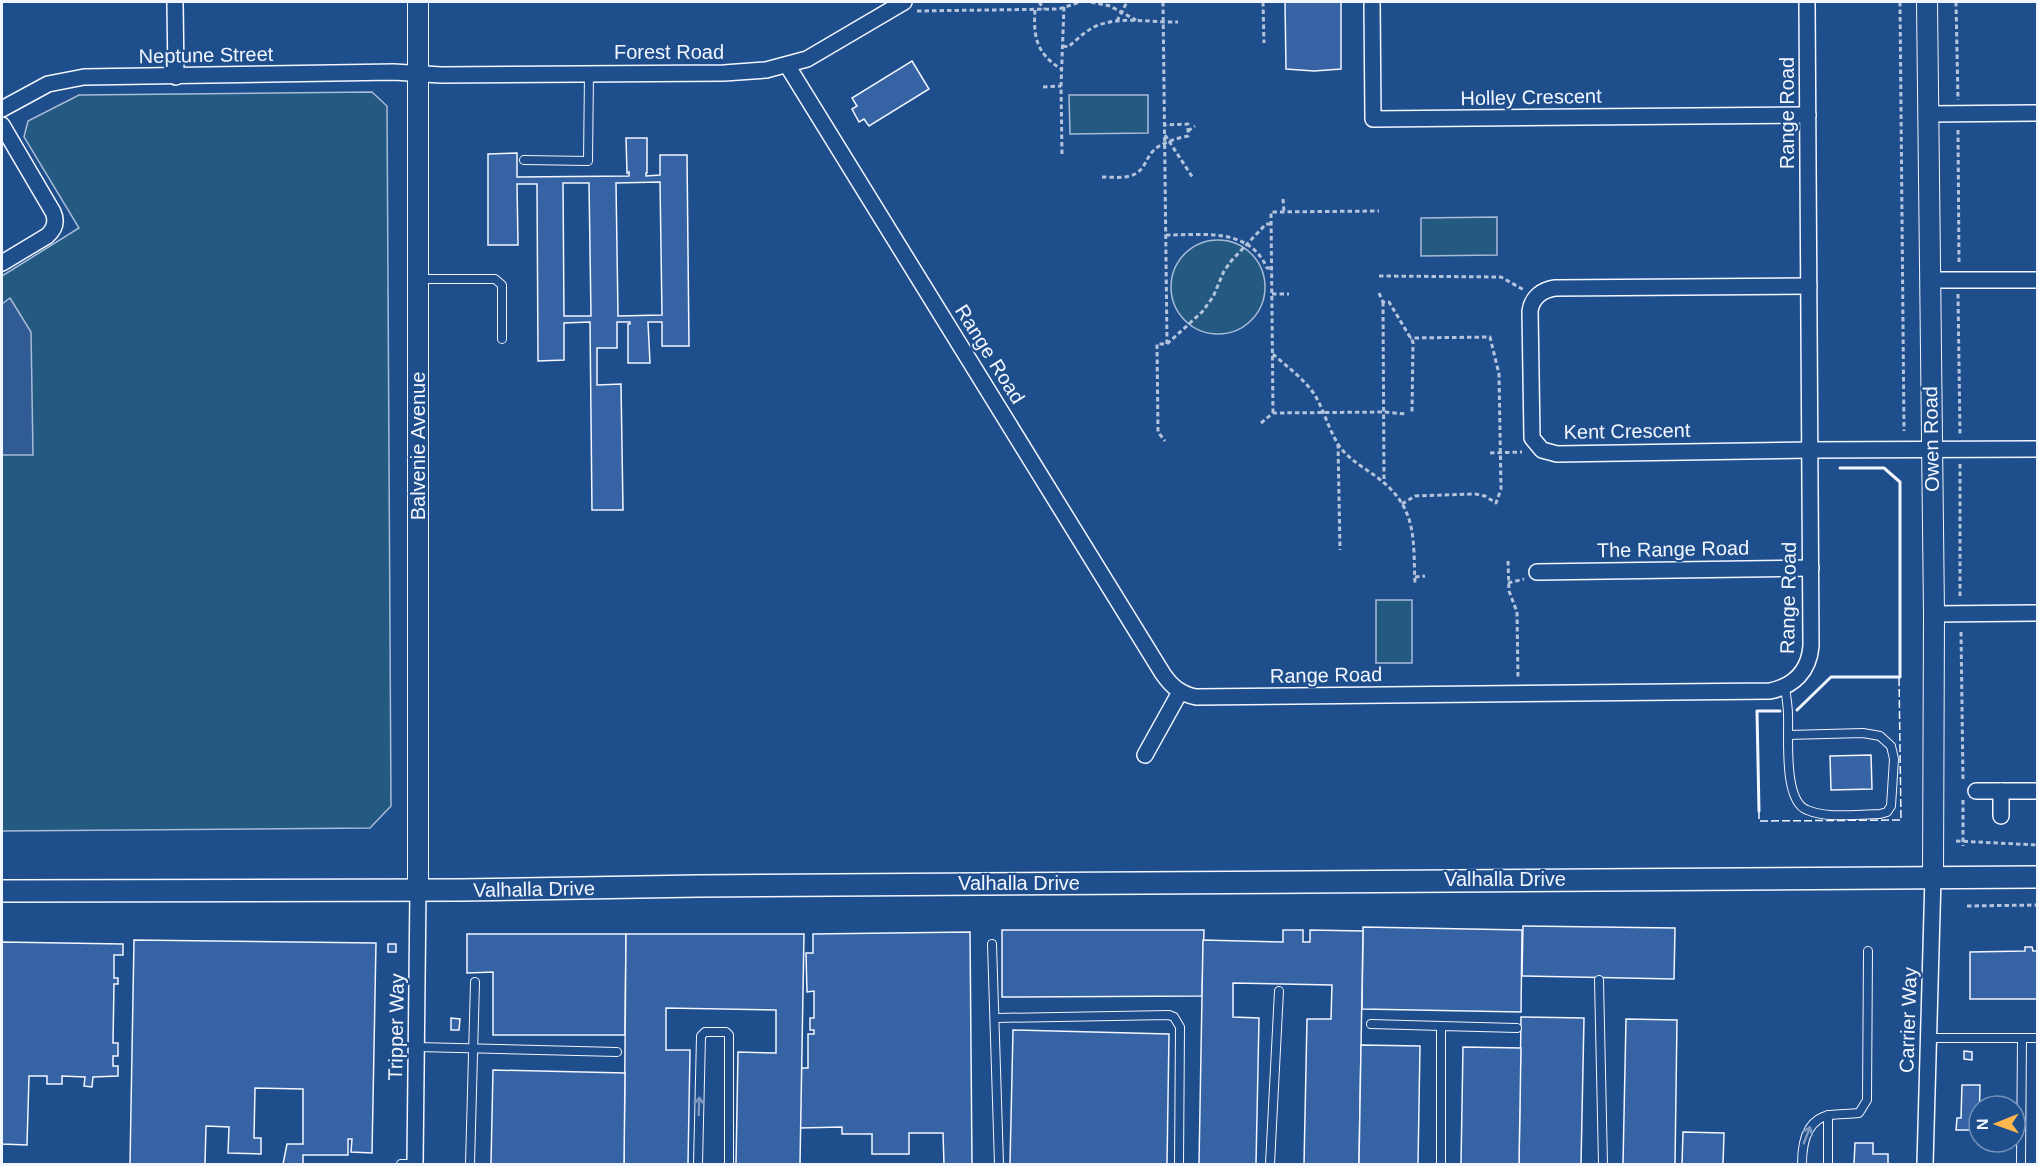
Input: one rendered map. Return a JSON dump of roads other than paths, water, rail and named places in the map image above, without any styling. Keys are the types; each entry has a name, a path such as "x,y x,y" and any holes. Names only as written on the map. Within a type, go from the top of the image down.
{"main road":[{"name":"Valhalla Drive","path":"2,891 418,890 2037,877"}],"street":[{"path":"175,2 176,77"},
{"name":"Balvenie Avenue","path":"418,2 418,890"},
{"name":"Holley Crescent","path":"1372,2 1373,119 1808,115"},
{"name":"Range Road","path":"787,65 1163,674 1180,692 1196,697 1219,697 1770,691 1785,687 1801,675 1808,665 1810,656 1807,2"},
{"name":"Owen Road","path":"1927,2 1934,614 1933,877"},
{"name":"Forest Road","path":"417,74 724,73 766,70 815,56 883,7 908,6"},
{"name":"Neptune Street","path":"2,109 35,89 60,80 84,77 394,72 417,74"},
{"path":"1928,114 2037,113"},
{"path":"2,125 53,212 55,221 53,230 47,236 2,263"},
{"path":"1930,280 2037,280"},
{"name":"Kent Crescent","path":"1809,286 1548,289 1536,297 1530,312 1531,431 1536,445 1542,450 1557,454 2037,449"},
{"name":"The Range Road","path":"1531,575 1811,568"},
{"path":"1934,614 2037,613"},
{"path":"1145,755 1180,692"},
{"path":"1976,791 2037,790"},
{"path":"2001,791 2001,816"},
{"name":"Carrier Way","path":"1925,1164 1933,877"},
{"name":"Tripper Way","path":"411,1164 417,1047 418,890"}],"lane":[{"path":"524,160 588,161 589,73"},
{"path":"418,279 495,279 502,285 502,339"},
{"path":"1785,687 1790,776 1796,801 1804,810 1821,814 1887,812 1891,806 1894,759 1891,746 1880,736 1863,733 1788,735"},
{"path":"992,944 999,1164"},
{"path":"1802,1164 1805,1137 1810,1126 1828,1115 1859,1113 1867,1100 1868,951"},
{"path":"1599,980 1603,1164"},
{"path":"470,1164 476,982"},
{"path":"1270,1164 1279,991"},
{"path":"996,1018 1169,1015 1174,1017 1180,1027 1179,1164"},
{"path":"1371,1023 1517,1028"},
{"path":"1441,1026 1441,1164"},
{"path":"698,1164 702,1036 705,1032 726,1032 729,1035 729,1164"},
{"path":"1929,1038 2037,1038"},
{"path":"2021,1164 2022,1038"},
{"path":"417,1047 617,1052"},
{"path":"1828,1115 1828,1164"}]}
